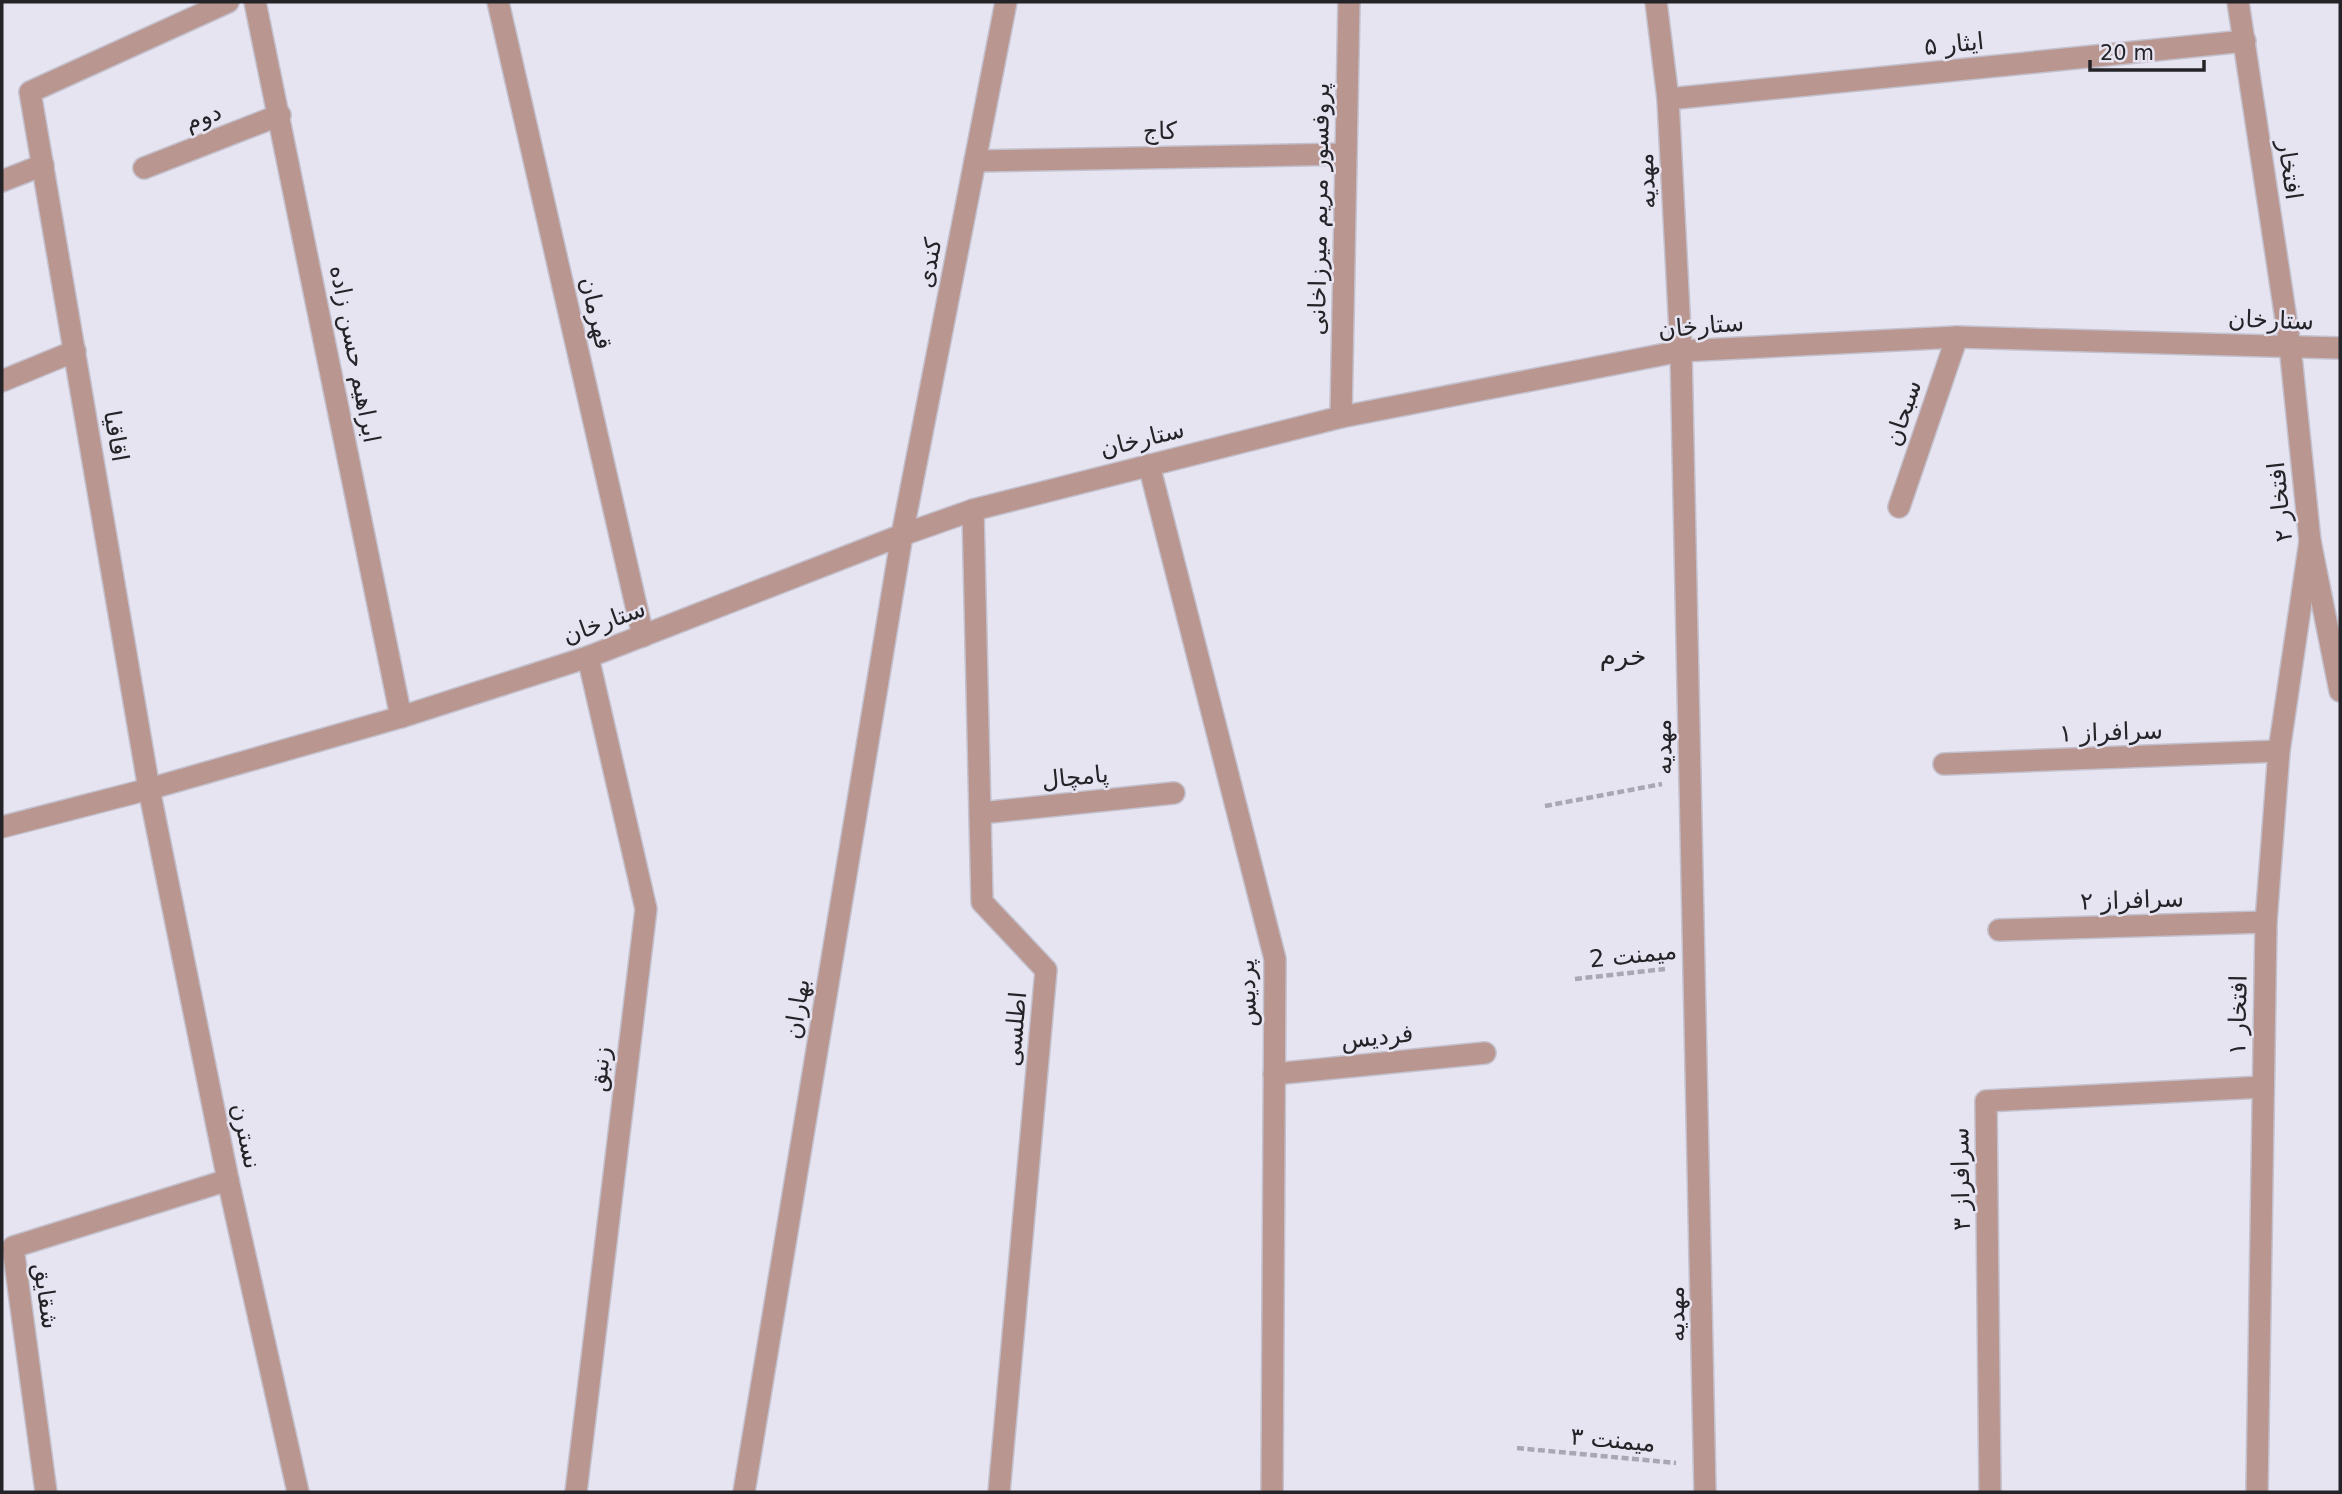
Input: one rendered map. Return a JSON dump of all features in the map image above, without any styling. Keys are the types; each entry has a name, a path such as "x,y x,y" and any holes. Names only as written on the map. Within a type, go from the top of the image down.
{"street":[{"name":"اقاقیا","path":"149,789 30,92 228,2"},
{"name":"ابراهیم حسن زاده","path":"255,2 401,717"},
{"name":"قهرمان","path":"498,2 643,636"},
{"name":"کندی","path":"902,535 1006,2"},
{"name":"پروفسور مریم میرزاخانی","path":"1341,417 1349,2"},
{"name":"مهدیه","path":"1656,2 1668,99 1681,351 1705,1492"},
{"name":"افتخار","path":"2238,2 2290,346"},
{"name":"ایثار ۵","path":"1668,99 2245,41"},
{"name":"دوم","path":"145,168 280,115"},
{"name":"کاج","path":"975,161 1346,153"},
{"path":"2,181 43,165"},
{"name":"ستارخان","path":"2,827 149,789 401,717 588,657 973,510 1341,417 1681,351 1957,337 2340,348"},
{"name":"سبحان","path":"1899,507 1957,337"},
{"name":"افتخار ۲","path":"2290,346 2310,541 2340,691"},
{"path":"2,380 75,351"},
{"name":"پردیس","path":"1149,465 1275,959 1272,1492"},
{"name":"اطلسی","path":"973,510 982,902 1046,970 999,1492"},
{"name":"بهاران","path":"744,1492 902,535"},
{"name":"افتخار ۱","path":"2257,1492 2266,922 2279,751 2310,541"},
{"name":"زنبق","path":"576,1492 646,909 588,657"},
{"name":"سرافراز ۱","path":"1944,764 2279,751"},
{"name":"نسترن","path":"149,789 228,1180 298,1492"},
{"name":"پامچال","path":"981,813 1174,793"},
{"name":"سرافراز ۲","path":"1998,930 2266,922"},
{"name":"فردیس","path":"1274,1074 1485,1053"},
{"name":"سرافراز ۳","path":"1990,1492 1986,1101 2263,1087"},
{"name":"شقایق","path":"46,1492 13,1247 228,1180"}],"path":[{"path":"1545,806 1690,778"},
{"name":"میمنت 2","path":"1575,979 1694,966"},
{"name":"میمنت ۳","path":"1517,1448 1705,1466"}],"district":[{"name":"خرم","path":"1623,656"}]}
